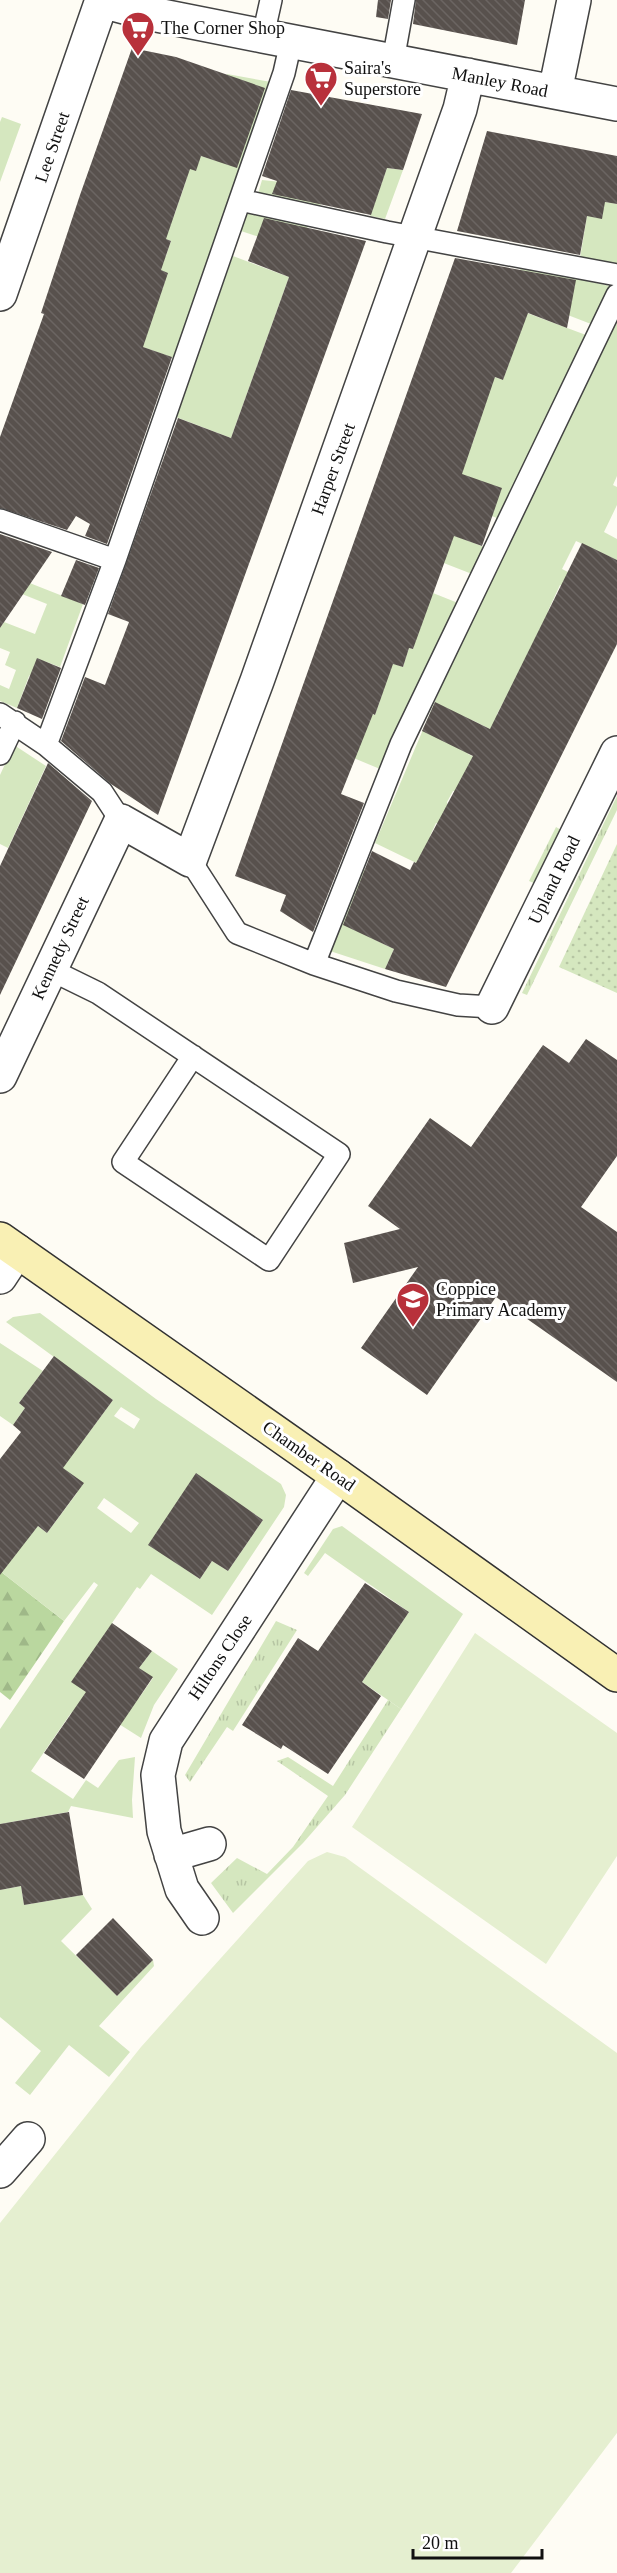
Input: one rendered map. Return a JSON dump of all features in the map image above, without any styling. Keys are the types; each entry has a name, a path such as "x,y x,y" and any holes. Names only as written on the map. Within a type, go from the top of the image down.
{"street":[{"name":"Manley Road","path":"102,0 147,13 617,104"},
{"name":"Lee Street","path":"0,294 102,0"},
{"path":"555,93 574,0"},
{"name":"Harper Street","path":"190,860 257,681 416,237 460,109 468,75"},
{"name":"Upland Road","path":"492,1007 617,753"},
{"path":"121,821 190,860"},
{"name":"Kennedy Street","path":"0,1076 121,821"},
{"name":"Chamber Road","path":"6,1256 338,1476 617,1675"},
{"name":"Hiltons Close","path":"202,1918 182,1889 160,1808 158,1775 165,1741 338,1476"},
{"path":"171,1855 208,1844"},
{"path":"0,2171 28,2139"}],"lane":[{"path":"46,745 115,560 284,74 271,0"},
{"path":"393,61 404,0"},
{"path":"240,200 416,237 617,275"},
{"path":"314,964 401,744 617,295"},
{"path":"0,520 115,560"},
{"path":"0,754 7,718 46,745 102,792 121,821"},
{"path":"190,860 237,933 314,964 396,991 458,1005 492,1007"},
{"path":"49,969 98,993 193,1056 339,1154 269,1260 123,1162 193,1056"}],"green space":[{"path":"227,74 271,82 174,358 123,340 163,288 167,273 149,266 166,256 171,241 147,233 174,216 187,178 170,172 201,156 213,160 219,96"},
{"path":"2,117 21,124 0,182 0,122"},
{"path":"387,168 403,170 385,219 370,216"},
{"path":"329,177 320,207 257,197 262,180 281,182"},
{"path":"605,202 617,204 617,266 580,258 587,216"},
{"path":"247,212 308,226 298,250 241,231"},
{"path":"233,256 289,277 231,438 176,417"},
{"path":"521,267 610,286 591,324 511,293"},
{"path":"527,313 586,335 497,518 437,496 447,469 473,442 480,420 466,415 481,372 503,380"},
{"path":"617,318 617,476 613,485 617,487 617,505 604,532 617,539 617,560 576,541 562,569 578,577 571,590 560,585 548,611 560,617 510,690 497,714 502,735 472,720 464,734 468,754 544,791 536,806 453,791 447,802 453,831 436,823 430,836 448,845 435,872 375,843 458,647"},
{"path":"448,533 484,547 472,574 418,553"},
{"path":"22,580 83,604 60,667 44,661 29,676 17,708 0,701 0,685 9,689 16,670 5,665 10,652 0,648 0,628 4,622 35,634 47,604 17,592"},
{"path":"428,591 458,603 405,711 380,769 344,754 361,710 375,715 380,701 366,695 379,659 403,667 409,648 413,649"},
{"path":"14,745 46,766 8,848 0,844 0,775"},
{"path":"617,796 617,810 527,995 522,993"},
{"path":"556,827 563,831 536,884 529,881"},
{"path":"617,844 617,993 559,967"},
{"path":"364,869 401,887 371,938 394,949 385,969 330,951"},
{"path":"40,1313 156,1399 281,1484 286,1495 284,1507 212,1615 151,1574 140,1589 137,1587 112,1623 127,1691 139,1698 153,1678 139,1668 152,1651 178,1669 154,1705 141,1738 100,1712 90,1726 71,1713 31,1771 73,1799 86,1780 98,1788 119,1760 135,1757 133,1818 71,1806 68,1812 0,1824 0,1729 98,1585 94,1582 64,1621 0,1571 38,1526 47,1533 77,1493 39,1463 85,1438 113,1400 6,1322 13,1317","holes":["121,1407 140,1419 134,1429 114,1416","196,1474 263,1520 228,1571 212,1561 200,1579 164,1555","104,1498 139,1523 131,1533 97,1508"]},
{"path":"0,1343 43,1371 19,1403 25,1408 13,1425 0,1416"},
{"path":"342,1526 463,1614 401,1709 362,1682 409,1612 325,1553 308,1576 304,1573 333,1529"},
{"path":"0,1571 64,1621 10,1700 0,1692"},
{"path":"276,1621 297,1630 233,1731 227,1727 190,1782 185,1775"},
{"path":"475,1633 617,1733 617,1856 546,1964 352,1827"},
{"path":"388,1700 401,1709 345,1795 303,1843 233,1913 211,1883 237,1858 267,1874 293,1847 328,1796 277,1761 288,1757 333,1786"},
{"path":"327,1852 345,1857 617,2053 617,2433 511,2573 0,2573 0,2223 141,2047 308,1861"},
{"path":"21,1886 24,1905 83,1895 92,1909 61,1941 117,1996 153,1960 154,1966 99,2026 130,2052 109,2077 69,2045 30,2095 15,2083 41,2051 0,2017 0,1890"}],"building":[{"path":"378,0 391,0 388,19 376,17"},
{"path":"416,0 525,0 517,45 413,24"},
{"path":"132,48 176,57 265,88 237,168 201,156 196,171 190,169 166,239 171,241 161,270 168,273 143,347 172,357 107,544 85,536 90,524 76,516 67,530 0,508 0,437 44,314 41,313 80,195"},
{"path":"291,90 422,114 403,170 387,168 371,215 272,194 277,181 262,176"},
{"path":"487,131 617,156 617,204 605,202 602,219 587,216 580,255 457,231"},
{"path":"264,218 366,241 158,815 111,784 61,741 85,677 105,685 129,622 108,614 178,418 231,438 289,277 248,261"},
{"path":"455,258 576,280 567,328 528,313 503,380 495,377 462,474 502,488 482,546 454,536 413,649 409,648 403,667 393,664 375,715 373,714 341,794 364,803 313,932 280,911 286,895 235,876"},
{"path":"0,534 52,552 0,628"},
{"path":"582,543 617,560 617,644 446,987 385,969 394,949 343,925 372,851 410,870 414,862 416,863 473,756 422,731 435,702 490,729"},
{"path":"76,560 99,568 85,605 61,596"},
{"path":"37,658 61,668 42,719 17,708"},
{"path":"48,763 92,801 0,995 0,866"},
{"path":"586,1039 617,1060 617,1156 581,1207 617,1232 617,1382 496,1297 427,1395 361,1348 418,1267 353,1283 344,1243 400,1229 368,1206 430,1118 471,1147 543,1045 569,1063"},
{"path":"54,1356 113,1400 63,1468 84,1483 47,1533 38,1526 0,1575 0,1459 21,1432 13,1425 25,1408 19,1403"},
{"path":"196,1473 263,1520 228,1571 212,1561 200,1579 148,1545"},
{"path":"365,1583 409,1612 362,1682 381,1696 328,1774 283,1745 281,1749 242,1725 298,1638 318,1651"},
{"path":"112,1623 152,1651 139,1668 153,1677 84,1779 44,1753 86,1692 71,1682"},
{"path":"69,1812 83,1895 24,1905 21,1886 0,1890 0,1824"},
{"path":"113,1918 153,1960 117,1996 76,1955"}],"place":[{"name":"The Corner Shop","path":"138,57"},
{"name":"Saira's Superstore","path":"321,107"},
{"name":"Coppice Primary Academy","path":"413,1328"}]}
